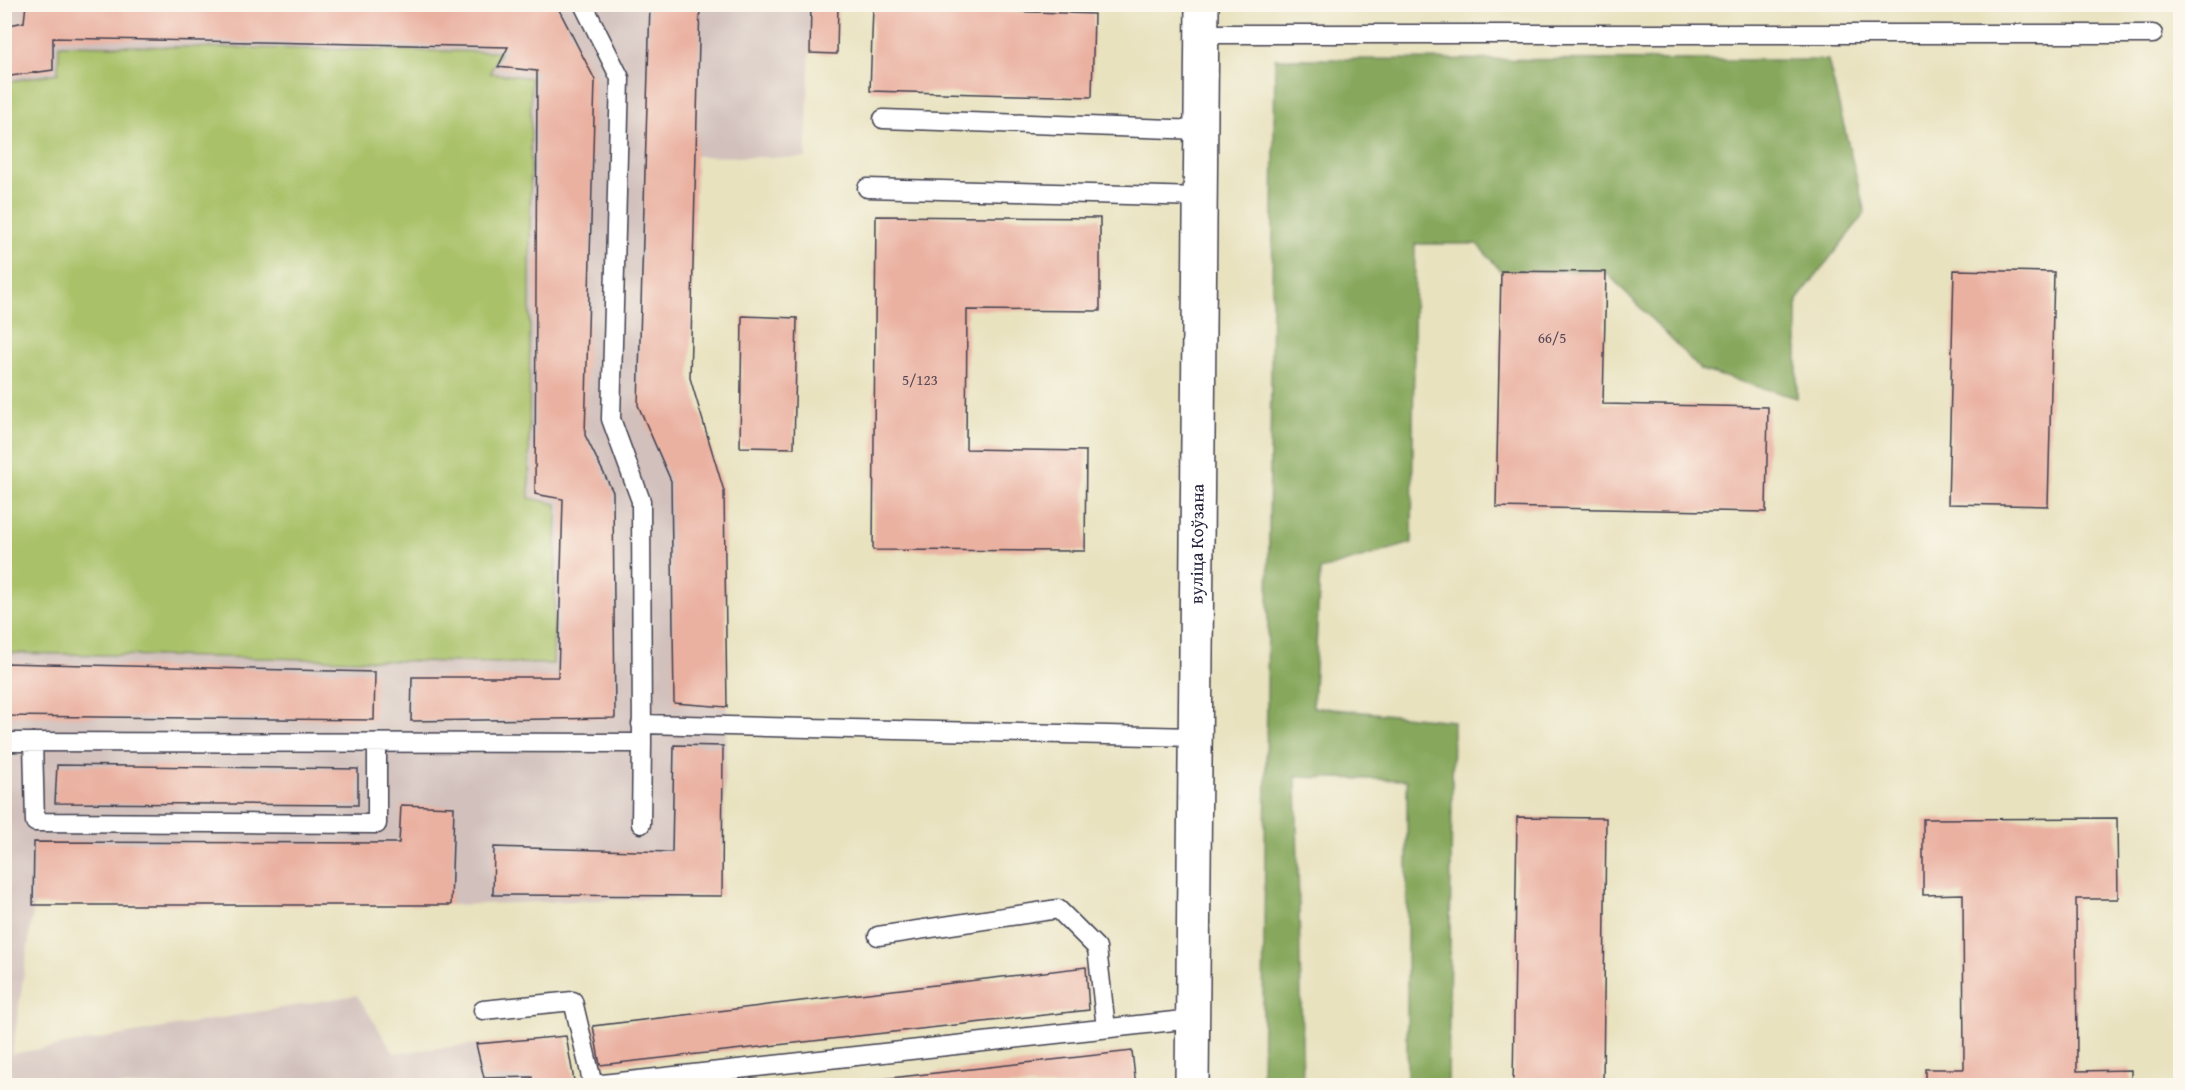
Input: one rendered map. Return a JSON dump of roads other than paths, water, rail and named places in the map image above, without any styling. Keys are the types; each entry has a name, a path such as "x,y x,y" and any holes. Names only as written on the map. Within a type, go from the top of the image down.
{"street":[{"name":"вуліца Коўзана","path":"1192,1086 1202,19"}],"lane":[{"path":"583,4 620,78 611,419 641,501 641,824"},
{"path":"1202,19 2153,34"},
{"path":"883,118 1201,130"},
{"path":"867,188 1200,197"},
{"path":"642,724 1195,737"},
{"path":"4,742 642,743"},
{"path":"33,742 35,822 377,824 377,743"},
{"path":"878,936 1058,909 1097,948 1106,1028"},
{"path":"483,1010 573,1001 593,1086 1192,1019"}]}
